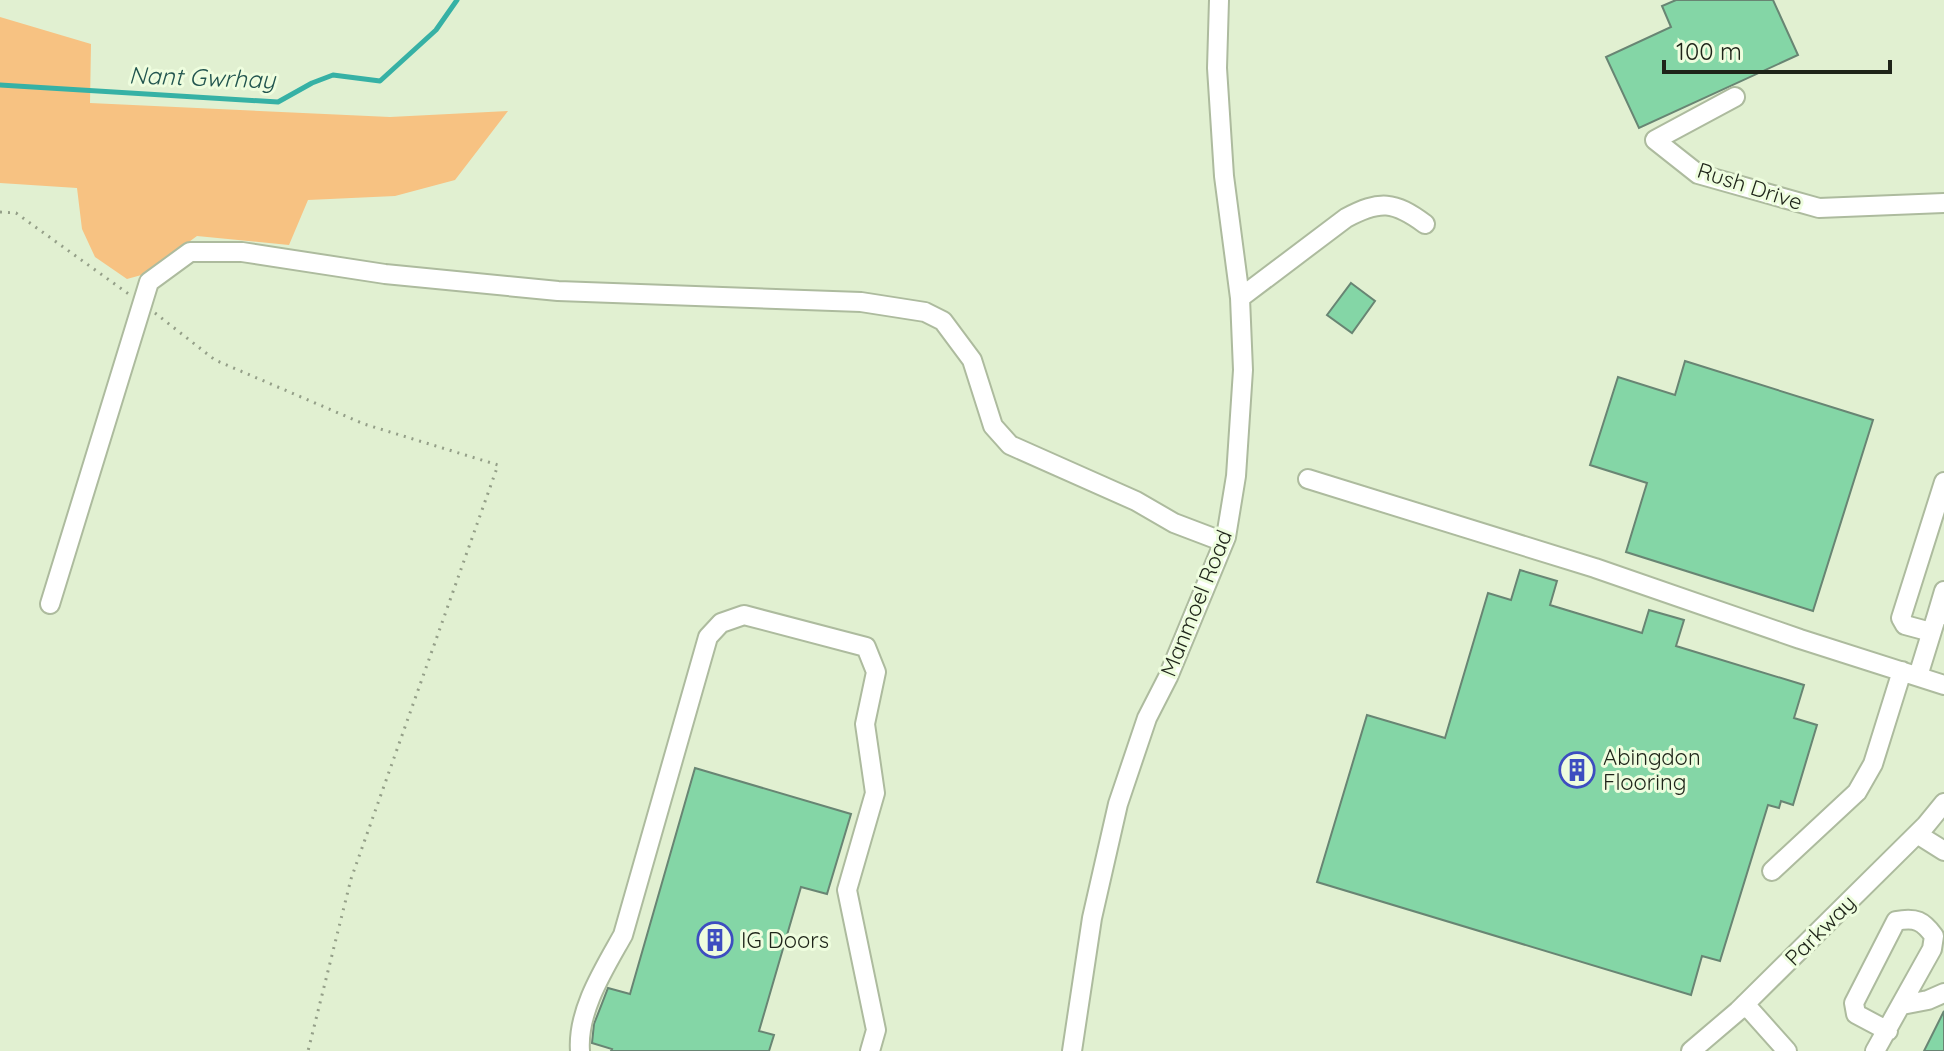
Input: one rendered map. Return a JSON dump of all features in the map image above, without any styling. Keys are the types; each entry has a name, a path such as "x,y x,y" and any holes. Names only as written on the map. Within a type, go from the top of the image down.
{"street":[{"name":"Manmoel Road","path":"1072,1051 1092,918 1118,804 1147,718 1168,677 1224,542 1236,476 1243,370 1240,298 1224,176 1217,68 1219,0"},
{"name":"Rush Drive","path":"1735,97 1655,140 1698,174 1819,208 1944,203"},
{"path":"1240,298 1346,218 1375,205 1391,205 1406,210 1425,224"},
{"path":"50,604 149,282 190,252 242,252 385,274 558,291 861,302 925,312 943,321 972,360 993,426 1010,445 1136,501 1174,523 1224,542"},
{"path":"1308,479 1595,568 1944,685"},
{"path":"1937,621 1905,625 1901,618 1944,482"},
{"path":"1772,871 1857,792 1873,764 1910,673 1937,621 1944,591"},
{"path":"580,1051 579,1035 599,978 623,935 708,637 721,623 744,615 866,647 876,672 865,724 875,793 847,890 876,1030 870,1051"},
{"name":"Parkway","path":"1691,1051 1745,1004 1917,834 1944,803"},
{"path":"1917,834 1944,851"},
{"path":"1875,1051 1888,1031 1902,1005 1938,950 1934,936 1924,923 1915,918 1896,921 1854,1003 1856,1014 1888,1031"},
{"path":"1902,1005 1944,993"},
{"path":"1745,1004 1787,1051"}],"path":[{"path":"0,212 16,213 143,303 215,360 364,424 498,465 351,879 308,1051"}],"shaded area":[{"path":"0,17 91,44 90,103 390,117 508,111 455,180 395,196 308,200 289,245 197,236 145,274 127,279 95,257 82,229 77,188 0,183"}],"building":[{"path":"1676,0 1773,0 1798,55 1639,128 1606,57 1671,27 1662,6"},
{"path":"1351,283 1375,301 1352,333 1327,315"},
{"path":"1685,361 1873,420 1813,611 1626,552 1647,483 1590,465 1618,377 1675,395"},
{"name":"Abingdon Flooring","path":"1520,570 1557,581 1550,605 1642,633 1649,610 1684,620 1676,646 1804,685 1794,718 1817,725 1793,805 1781,801 1779,808 1768,805 1720,961 1702,956 1691,995 1317,882 1367,715 1445,738 1488,593 1511,600"},
{"name":"IG Doors","path":"695,768 851,814 827,894 801,887 759,1031 774,1035 769,1051 611,1051 592,1043 594,1024 608,988 630,994"},
{"path":"1944,1011 1944,1051 1924,1051"}],"waterway":[{"name":"Nant Gwrhay","path":"0,85 278,102 333,75 380,81 436,30 457,0"}],"place":[{"name":"Abingdon Flooring","path":"1577,770"},
{"name":"IG Doors","path":"715,940"}]}
